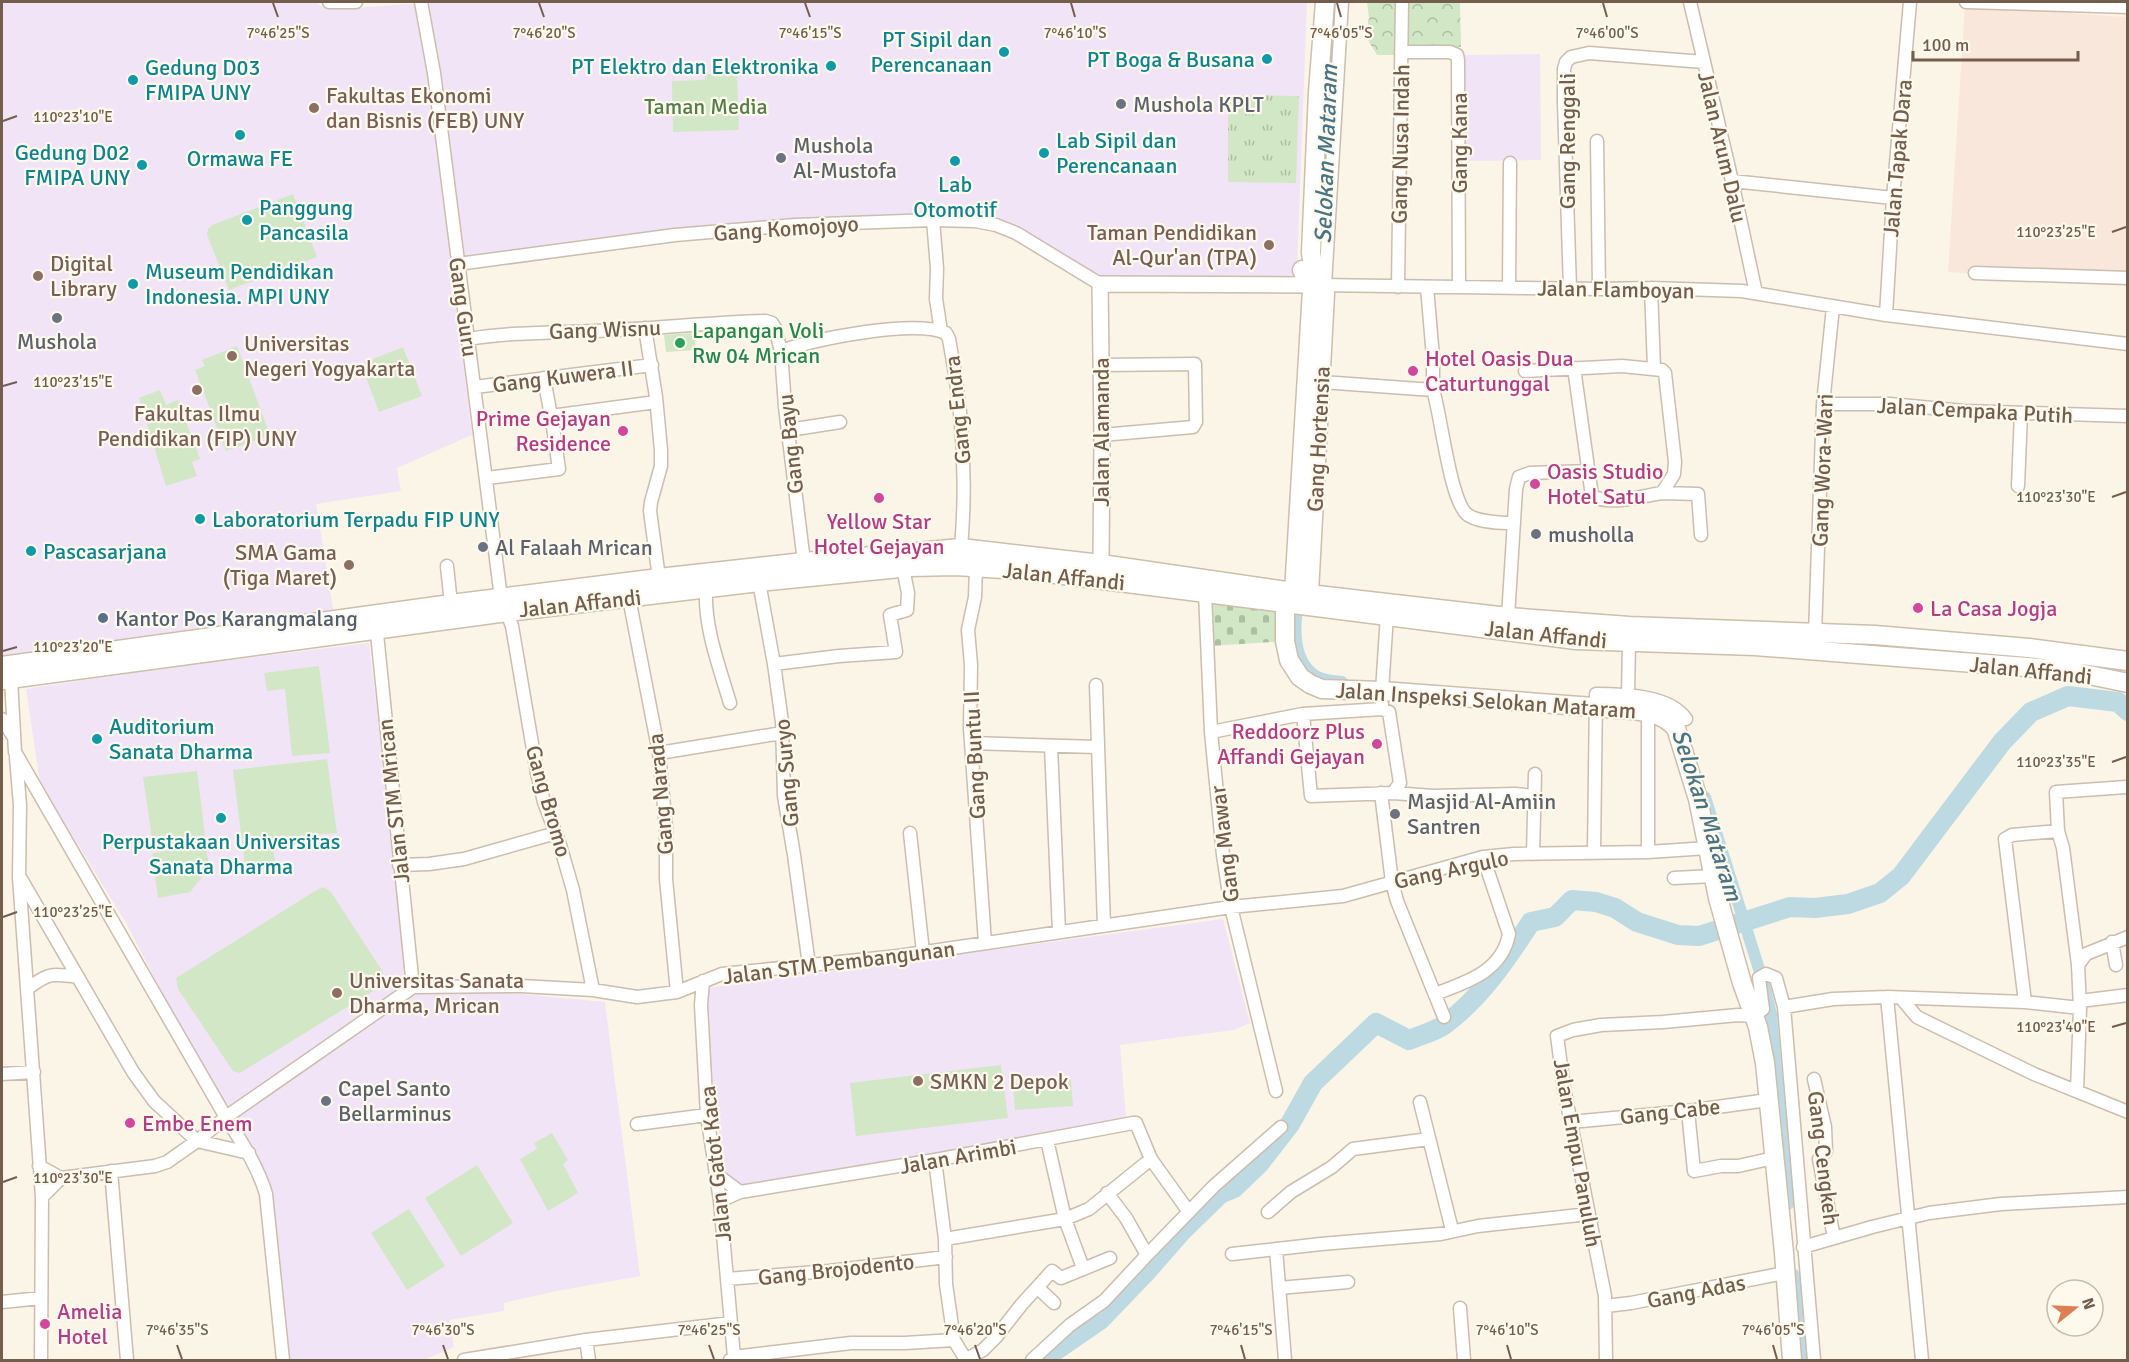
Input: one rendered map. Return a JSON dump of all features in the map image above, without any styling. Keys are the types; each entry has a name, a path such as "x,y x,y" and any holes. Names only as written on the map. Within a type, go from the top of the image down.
{"main road":[{"path":"1315,2 1301,259 1304,274 1320,285"},
{"path":"1320,285 1313,268 1311,252 1318,92 1325,2"},
{"name":"Gang Hortensia","path":"1297,600 1322,382 1325,294 1320,285"},
{"name":"Gang Hortensia","path":"1297,600 1320,285"},
{"name":"Jalan Affandi","path":"375,622 451,604 504,605 629,598 706,589 907,562 961,548 1205,593 1508,617 1629,634 2065,670 2127,678"},
{"name":"Jalan Affandi","path":"5,675 504,605 658,578 804,562 907,562 1032,571 1100,572 1387,615 1576,640 1714,628 1875,635 2017,647 2127,661"},
{"name":"Jalan Inspeksi Selokan Mataram","path":"1297,600 1285,641 1289,660 1300,677 1322,689 1382,687 1595,702 1664,717 1678,732 1698,799 1718,898 1742,983 1758,1028 1765,1063 1792,1360"}],"street":[{"path":"329,2 356,2"},
{"name":"Gang Guru","path":"421,2 432,63 504,605"},
{"path":"1320,285 1342,2"},
{"name":"Gang Nusa Indah","path":"1398,287 1402,2"},
{"name":"Jalan Arum Dalu","path":"1690,2 1756,293"},
{"name":"Jalan Tapak Dara","path":"1886,315 1893,198 1910,2"},
{"path":"1966,2 2089,4 2127,7"},
{"name":"Gang Kana","path":"1401,52 1450,52 1454,53 1458,60 1459,287"},
{"name":"Gang Renggali","path":"1570,289 1564,103 1566,63 1571,57 1589,53 1704,62"},
{"path":"1597,141 1599,289"},
{"path":"1509,287 1510,163"},
{"path":"1732,181 1893,198"},
{"path":"933,220 937,268 936,299 941,331"},
{"name":"Gang Komojoyo","path":"458,264 675,235 795,225 933,220 975,222 1006,229 1100,284"},
{"path":"1975,273 2127,278"},
{"name":"Jalan Flamboyan","path":"1100,284 1651,288 1756,293 1886,315 2127,344"},
{"name":"Jalan Alamanda","path":"1100,284 1102,435 1100,572"},
{"path":"1427,287 1433,390 1447,459 1460,506 1470,516 1514,524"},
{"path":"1651,288 1654,368"},
{"name":"Gang Wora-Wari","path":"1815,634 1823,404 1833,307"},
{"name":"Gang Wisnu","path":"468,339 538,331 766,321 772,323 775,328"},
{"path":"645,328 656,402 661,466 650,510 658,578"},
{"name":"Gang Bayu","path":"775,328 781,351 804,562"},
{"name":"Gang Endra","path":"781,351 854,334 918,328 946,333 950,339 962,414 964,483 961,548"},
{"path":"1101,365 1195,364 1196,422 1193,427 1102,435"},
{"name":"Gang Kuwera II","path":"475,387 651,365"},
{"path":"1525,371 1622,366 1662,370 1665,373 1675,462 1674,474 1662,493"},
{"path":"1574,368 1592,496 1597,499 1617,499 1662,493 1698,494 1701,535"},
{"path":"487,478 559,469 543,378"},
{"path":"1322,382 1433,390"},
{"path":"551,416 656,402"},
{"name":"Jalan Cempaka Putih","path":"1823,404 1890,404 1964,411 2127,416"},
{"path":"2018,486 2021,413"},
{"path":"789,430 840,422"},
{"path":"1508,617 1516,489 1519,477 1530,473 1589,471"},
{"path":"774,664 896,652 890,615 907,610 907,562"},
{"path":"447,566 451,604"},
{"name":"Gang Buntu II","path":"976,567 975,597 968,630 970,728 985,943"},
{"name":"Gang Suryo","path":"759,582 774,664 782,733 784,796 809,965"},
{"path":"706,589 705,606 708,623 730,703"},
{"name":"Gang Mawar","path":"1205,593 1211,732 1223,855 1231,908 1276,1091"},
{"name":"Gang Narada","path":"629,598 659,753 666,828 666,879 677,992"},
{"name":"Gang Bromo","path":"504,605 512,626 537,773 544,802 573,890 593,990"},
{"path":"1382,710 1387,615"},
{"name":"Jalan STM Mrican","path":"375,622 413,987"},
{"path":"1628,695 1629,634"},
{"path":"5,675 20,805 19,877 42,1197 41,1360"},
{"path":"1096,685 1096,747 1104,926"},
{"path":"1594,852 1595,702 1628,695 1672,706 1680,711 1686,720"},
{"path":"1211,732 1303,714 1382,710 1389,712 1400,783 1387,793"},
{"path":"1648,712 1648,852"},
{"path":"1303,714 1311,796 1387,793 1433,796 1515,794 1534,796"},
{"path":"2,719 11,731 15,746 261,1177 266,1194 283,1360"},
{"path":"659,753 782,733"},
{"path":"972,743 1096,747"},
{"path":"1051,746 1059,932"},
{"path":"1533,855 1535,774"},
{"path":"2077,1091 2080,1004 2078,965 2063,848 2058,831 2055,792 2127,787"},
{"path":"1387,793 1392,882 1397,901 1444,1017"},
{"path":"2025,1002 2005,839 2012,835 2058,831"},
{"path":"399,865 464,859 556,833"},
{"path":"910,833 923,952"},
{"name":"Gang Argulo","path":"1231,908 1343,896 1483,857 1708,848"},
{"path":"1435,994 1487,972 1507,946 1509,934 1483,857"},
{"path":"1674,878 1713,876"},
{"path":"19,877 133,1072 154,1101 197,1142 249,1153"},
{"name":"Jalan STM Pembangunan","path":"413,987 521,986 593,990 637,997 677,992 722,974 923,952 1231,908"},
{"path":"2078,965 2086,954 2127,937"},
{"path":"2112,942 2116,965"},
{"path":"27,989 48,975 78,977"},
{"path":"1753,1016 1763,1009 1759,983 1763,975 1776,978 1784,1007 1814,1360"},
{"name":"Jalan Gatot Kaca","path":"703,981 701,1005 707,1115 720,1201 732,1359"},
{"path":"39,1166 61,1178 155,1166 167,1162 197,1142 226,1117 413,987"},
{"name":"Jalan Gatot Kaca","path":"690,987 701,1005"},
{"path":"1784,1007 1833,999 1887,997 2080,1004 2127,995"},
{"path":"1887,997 1922,1360"},
{"path":"1901,998 1917,1017 2034,1074 2127,1112"},
{"name":"Jalan Empu Panuluh","path":"1606,1360 1606,1306 1560,1068 1557,1036 1573,1030 1601,1025 1738,1015 1753,1016"},
{"path":"2,1074 34,1072"},
{"name":"Gang Cengkeh","path":"1814,1079 1825,1127 1826,1151 1819,1159 1834,1238"},
{"name":"Gang Cabe","path":"1571,1122 1688,1111 1768,1100"},
{"path":"1420,1101 1452,1230"},
{"path":"1688,1111 1694,1171 1720,1166 1738,1166 1774,1158"},
{"path":"637,1124 707,1115"},
{"name":"Jalan Arimbi","path":"720,1201 740,1192 935,1160 1136,1123 1151,1159"},
{"path":"1032,1360 1070,1325 1104,1301 1214,1186 1281,1127"},
{"path":"1268,1212 1291,1192 1332,1167 1353,1149 1430,1139"},
{"path":"1047,1140 1065,1219 1083,1268"},
{"path":"945,1239 1065,1219 1089,1209 1151,1159 1189,1212"},
{"path":"935,1160 945,1239 946,1284 954,1340 966,1360 983,1350 996,1337 1052,1271 1061,1278 1110,1258"},
{"path":"111,1171 127,1360"},
{"path":"716,1174 740,1192"},
{"path":"42,1197 61,1178"},
{"path":"1107,1193 1126,1218 1147,1256"},
{"path":"1803,1247 1909,1216 2001,1204 2127,1197"},
{"path":"1232,1254 1441,1234 1452,1230 1589,1214"},
{"path":"1276,1249 1285,1360"},
{"name":"Gang Brojodento","path":"727,1279 829,1271 946,1257"},
{"name":"Gang Adas","path":"1606,1306 1785,1273"},
{"path":"1279,1288 1348,1282"},
{"path":"1038,1287 1054,1303"},
{"path":"2,1302 42,1298"},
{"path":"1460,1308 1464,1360"},
{"path":"464,1360 586,1340 731,1323"},
{"path":"586,1340 589,1360"},
{"path":"732,1359 806,1355 851,1343 905,1344 954,1340"}],"shaded area":[{"name":"Universitas Negeri Yogyakarta","path":"2,2 315,2 321,6 337,9 441,2 1307,2 1297,269 1292,278 1109,280 1004,225 800,221 635,233 565,247 451,261 472,435 397,468 401,491 316,504 334,614 208,626 134,639 2,657"},
{"path":"1965,6 2127,17 2127,285 1948,272"},
{"path":"1540,54 1541,160 1462,161 1461,55"},
{"name":"Universitas Sanata Dharma, Mrican","path":"369,643 408,976 418,984 605,1002 640,1276 504,1303 504,1311 450,1320 454,1347 424,1360 283,1360 268,1179 225,1114 126,923 40,783 26,689 157,669"},
{"name":"SMKN 2 Depok","path":"1223,919 1250,1023 1234,1030 1120,1045 1126,1118 761,1187 742,1188 729,1179 723,1168 704,1009 706,988"}],"green space":[{"path":"1367,2 1397,2 1395,55 1377,55 1366,37 1369,18"},
{"path":"1407,2 1460,2 1461,47 1407,48"},
{"name":"Taman Media","path":"737,73 739,130 673,132 672,81 705,80 705,74"},
{"path":"1228,95 1299,96 1296,183 1228,182"},
{"path":"293,194 317,257 229,290 207,235 208,229 212,225"},
{"name":"Lapangan Voli Rw 04 Mrican","path":"694,333 696,350 666,352 664,335"},
{"path":"237,346 270,435 226,451 195,370 205,366 202,360"},
{"path":"403,347 422,396 379,412 361,364"},
{"path":"160,390 166,405 178,400 200,459 192,462 197,476 166,486 139,398"},
{"path":"1208,603 1290,611 1286,641 1210,646"},
{"path":"319,666 330,753 292,756 285,689 267,691 264,673"},
{"path":"327,759 337,833 273,838 275,863 245,865 233,770"},
{"path":"197,771 209,869 190,892 158,898 152,854 169,850 167,835 152,838 143,777"},
{"path":"323,887 331,892 383,972 383,985 240,1073 233,1071 178,989 176,978"},
{"path":"1001,1065 1008,1118 856,1136 850,1083"},
{"path":"1071,1079 1073,1106 1015,1110 1013,1084"},
{"path":"552,1133 568,1160 563,1164 578,1193 548,1211 520,1159 537,1149 534,1143"},
{"path":"477,1165 513,1223 461,1256 425,1198"},
{"path":"409,1209 445,1266 407,1290 371,1233"}],"waterway":[{"name":"Selokan Mataram","path":"1323,231 1330,48"},
{"name":"Selokan Mataram","path":"1299,598 1295,629 1301,660 1317,677 1342,682"},
{"path":"1046,1360 1052,1353 1100,1320 1183,1230 1220,1194 1234,1188 1259,1164 1290,1124 1313,1083 1376,1023 1409,1040 1444,1025 1481,991 1531,922 1555,917 1572,900 1596,902 1615,908 1637,922 1678,935 1699,936 1790,907 1815,908 1848,904 1880,893 1901,876 2002,742 2031,712 2068,696 2118,702 2128,711"},
{"name":"Selokan Mataram","path":"1705,797 1771,1014 1788,1204"},
{"name":"Selokan Mataram","path":"1794,1275 1803,1360"}],"place":[{"name":"PT Sipil dan Perencanaan","path":"1004,52"},
{"name":"PT Boga & Busana","path":"1267,59"},
{"name":"PT Elektro dan Elektronika","path":"831,66"},
{"name":"Gedung D03 FMIPA UNY","path":"133,80"},
{"name":"Mushola KPLT","path":"1121,104"},
{"name":"Fakultas Ekonomi dan Bisnis (FEB) UNY","path":"314,108"},
{"name":"Ormawa FE","path":"240,135"},
{"name":"Lab Sipil dan Perencanaan","path":"1044,153"},
{"name":"Mushola Al-Mustofa","path":"781,158"},
{"name":"Lab Otomotif","path":"955,161"},
{"name":"Gedung D02 FMIPA UNY","path":"142,165"},
{"name":"Panggung Pancasila","path":"247,220"},
{"name":"Taman Pendidikan Al-Qur'an (TPA)","path":"1269,245"},
{"name":"Digital Library","path":"38,276"},
{"name":"Museum Pendidikan Indonesia. MPI UNY","path":"133,284"},
{"name":"Mushola","path":"57,318"},
{"name":"Lapangan Voli Rw 04 Mrican","path":"680,343"},
{"name":"Universitas Negeri Yogyakarta","path":"232,356"},
{"name":"Hotel Oasis Dua Caturtunggal","path":"1413,371"},
{"name":"Fakultas Ilmu Pendidikan (FIP) UNY","path":"197,390"},
{"name":"Prime Gejayan Residence","path":"623,431"},
{"name":"Oasis Studio Hotel Satu","path":"1535,484"},
{"name":"Yellow Star Hotel Gejayan","path":"879,498"},
{"name":"Laboratorium Terpadu FIP UNY","path":"200,519"},
{"name":"musholla","path":"1536,534"},
{"name":"Al Falaah Mrican","path":"483,547"},
{"name":"Pascasarjana","path":"31,551"},
{"name":"SMA Gama (Tiga Maret)","path":"349,565"},
{"name":"La Casa Jogja","path":"1918,608"},
{"name":"Kantor Pos Karangmalang","path":"103,618"},
{"name":"Auditorium Sanata Dharma","path":"97,739"},
{"name":"Reddoorz Plus Affandi Gejayan","path":"1377,744"},
{"name":"Masjid Al-Amiin Santren","path":"1395,814"},
{"name":"Perpustakaan Universitas Sanata Dharma","path":"221,818"},
{"name":"Universitas Sanata Dharma, Mrican","path":"337,993"},
{"name":"SMKN 2 Depok","path":"918,1081"},
{"name":"Capel Santo Bellarminus","path":"326,1101"},
{"name":"Embe Enem","path":"130,1123"},
{"name":"Amelia Hotel","path":"45,1324"}]}
